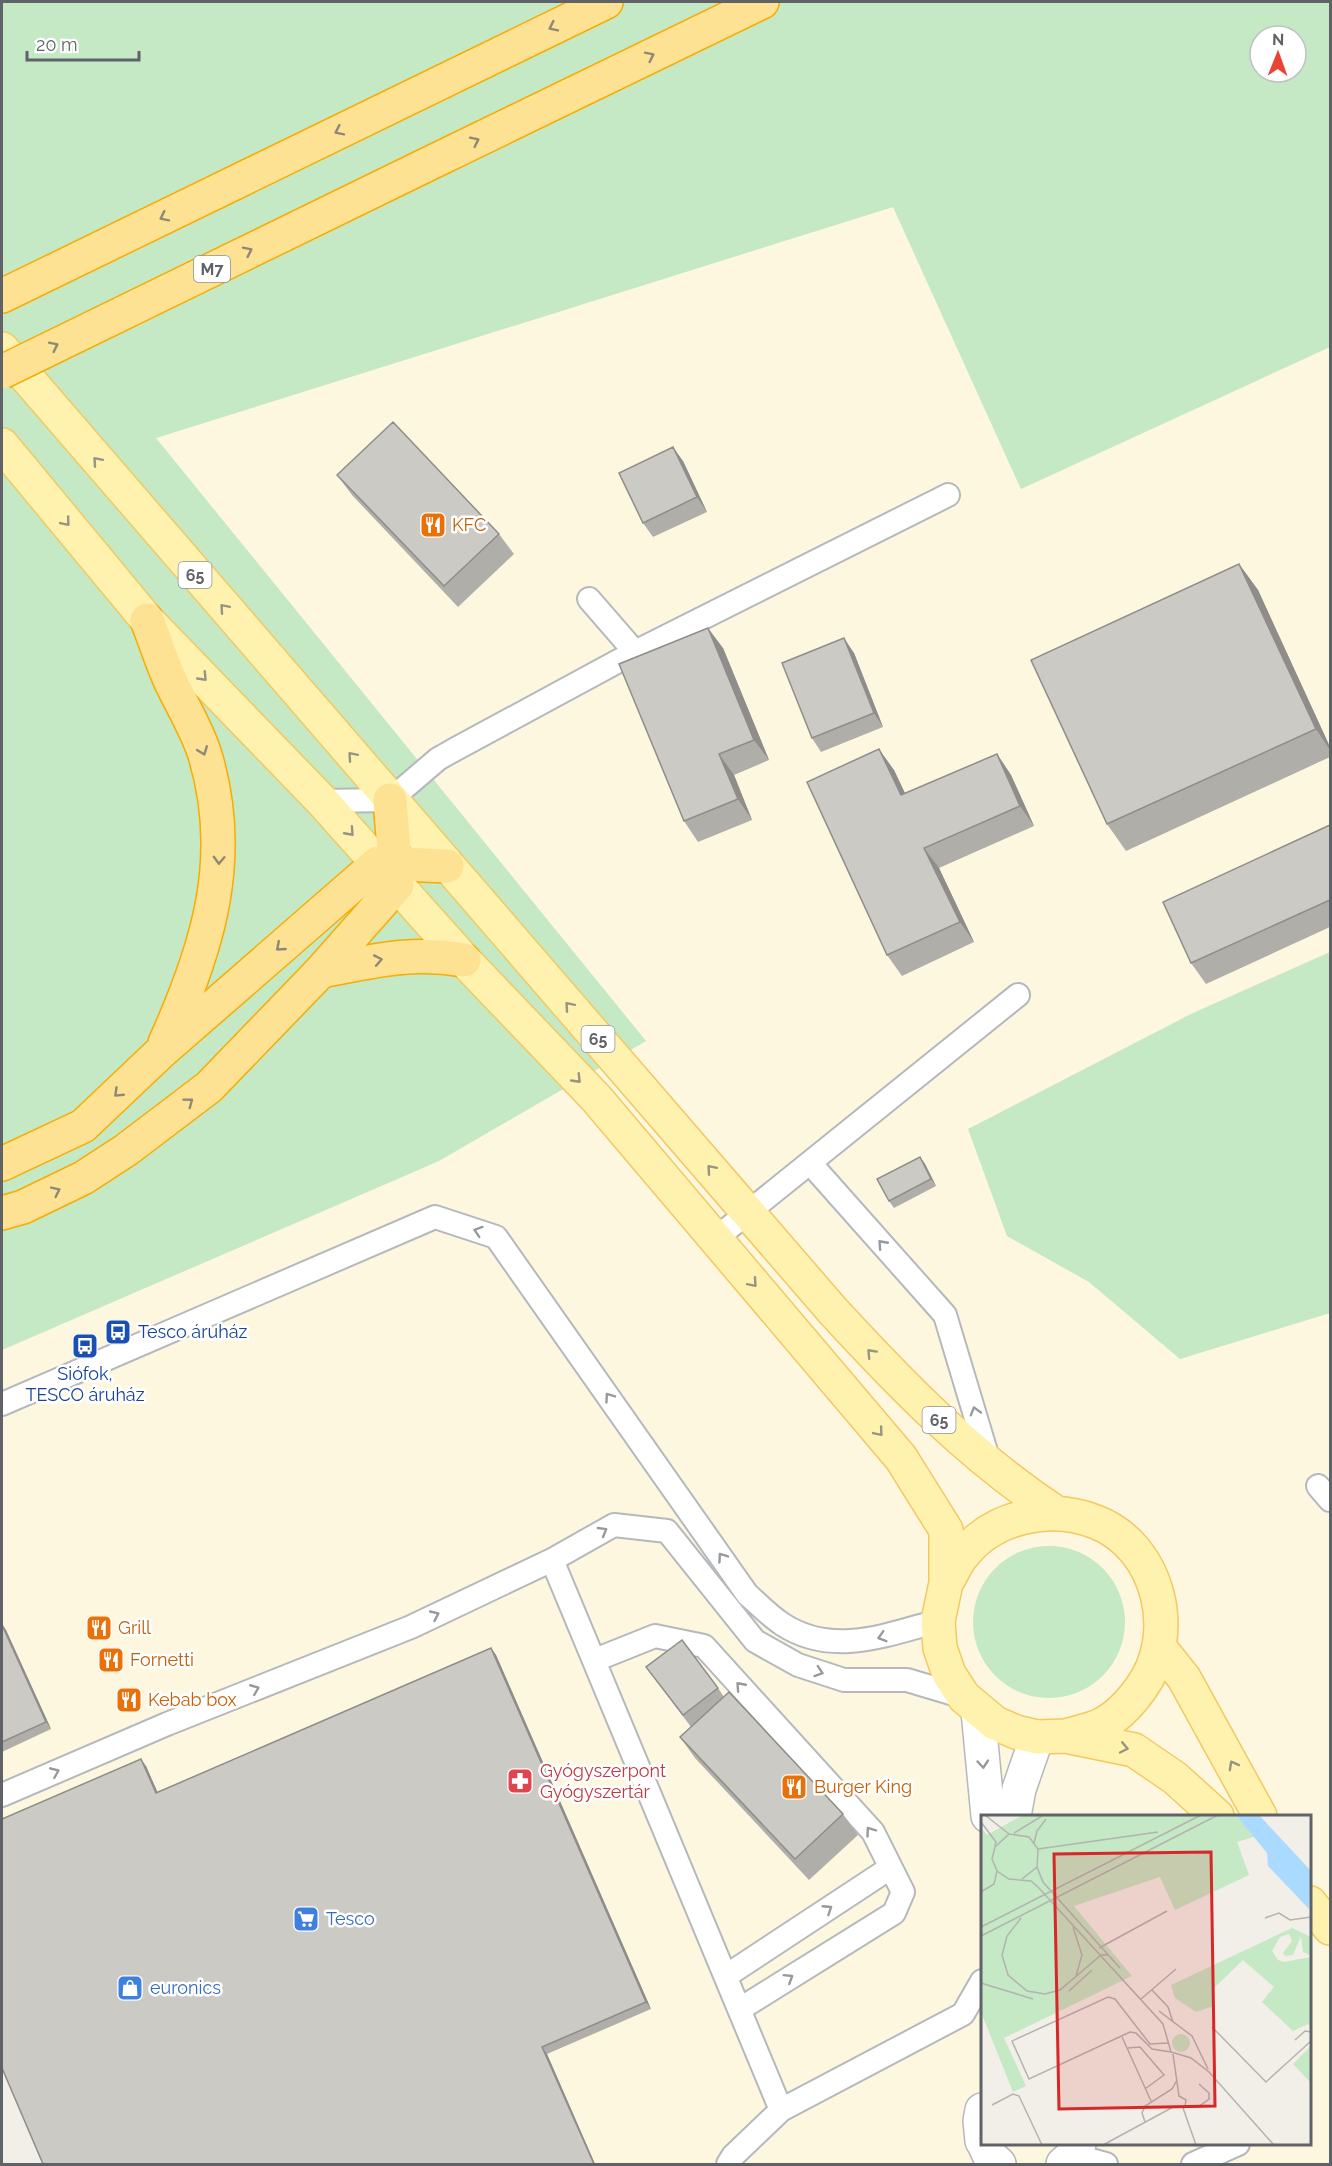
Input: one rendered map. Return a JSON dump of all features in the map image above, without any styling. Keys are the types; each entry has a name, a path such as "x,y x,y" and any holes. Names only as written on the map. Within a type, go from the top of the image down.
{"highway":[{"path":"2,296 606,2"},
{"name":"M7","path":"2,372 762,2"},
{"path":"147,620 169,678 205,754 214,802 220,860 209,927 188,993 161,1052"},
{"path":"2,1213 23,1207 83,1178 126,1150 200,1094 321,971 390,871 390,800"},
{"path":"2,1164 83,1126 161,1052 390,871 447,866"},
{"path":"321,971 403,956 432,955 464,960"}],"main road":[{"name":"65","path":"2,349 447,866 750,1212 833,1311 898,1382 991,1467 1058,1514"},
{"name":"65","path":"2,445 147,620 390,871 464,960 596,1098 795,1330 901,1458 946,1530 946,1583 938,1621 940,1648 949,1674 971,1704 1016,1732 1134,1750 1175,1778 1217,1815"},
{"name":"65","path":"946,1583 963,1554 988,1532 1009,1521 1031,1515 1058,1514 1098,1522 1123,1540 1143,1561 1156,1587 1162,1617 1160,1648 1151,1675 1130,1704 1102,1725 1052,1736"},
{"path":"1160,1648 1184,1678 1259,1815"},
{"path":"1311,1904 1330,1928"}],"street":[{"path":"971,1704 988,1815"},
{"path":"1014,1815 1019,1789 1052,1736"}],"lane":[{"path":"322,801 390,800 438,759 634,652 948,495"},
{"path":"589,599 634,652"},
{"path":"715,1239 1018,995"},
{"path":"810,1163 945,1315 991,1467"},
{"path":"2,1404 435,1217 496,1237 747,1594 783,1625 827,1642 867,1641 938,1621"},
{"path":"2,1795 167,1724 411,1626 552,1560 614,1525 667,1531 755,1641 798,1665 844,1680 907,1680 971,1704"},
{"path":"552,1560 782,2110"},
{"path":"595,1660 656,1636 704,1646 873,1832 903,1892 894,1913 740,2008"},
{"path":"726,1976 890,1868"},
{"path":"728,2164 733,2156 782,2110 963,2014 981,1983"},
{"path":"1193,2164 1236,2145"},
{"path":"1072,2154 1106,2164"}],"shaded area":[{"path":"893,207 1021,489 1330,347 1330,952 1191,1014 969,1129 1007,1236 1089,1282 1180,1359 1330,1313 1330,2164 44,2164 2,2066 2,1350 439,1161 646,1041 156,438"}],"green space":[{"path":"2,2 1330,2 1330,347 1021,489 893,207 156,438 646,1041 439,1161 2,1350"},
{"path":"1330,952 1330,1313 1180,1359 1089,1282 1007,1236 968,1129 1191,1014"},
{"path":"1049,1546 1064,1547 1078,1552 1103,1568 1119,1593 1124,1607 1124,1637 1119,1651 1103,1676 1078,1692 1064,1697 1049,1698 1034,1697 1020,1692 995,1676 979,1651 974,1637 973,1622 974,1607 979,1593 995,1568 1020,1552 1034,1547"}],"building":[{"name":"KFC","path":"393,422 499,534 444,586 337,475"},
{"path":"673,447 697,497 643,523 619,473"},
{"path":"1239,564 1316,729 1107,824 1031,660"},
{"path":"708,628 754,740 719,754 738,799 684,821 619,664"},
{"path":"844,638 874,713 812,738 782,663"},
{"path":"879,749 901,795 997,754 1020,806 924,848 960,922 887,955 807,782"},
{"path":"1330,825 1330,900 1191,963 1163,902"},
{"path":"920,1157 931,1179 889,1201 877,1179"},
{"path":"2,1625 46,1722 2,1742"},
{"path":"682,1640 718,1688 683,1715 646,1667"},
{"name":"Tesco","path":"491,1648 646,2002 542,2047 594,2164 43,2164 2,2068 2,1819 141,1759 156,1793"},
{"path":"729,1692 843,1814 795,1859 680,1737"}],"place":[{"name":"KFC","path":"433,525"},
{"name":"Tesco áruház","path":"118,1332"},
{"name":"Siófok, TESCO áruház","path":"85,1346"},
{"name":"Grill","path":"99,1628"},
{"name":"Fornetti","path":"111,1660"},
{"name":"Kebab box","path":"129,1700"},
{"name":"Gyógyszerpont Gyógyszertár","path":"520,1781"},
{"name":"Burger King","path":"794,1787"},
{"name":"Tesco","path":"306,1919"},
{"name":"euronics","path":"130,1988"}]}
